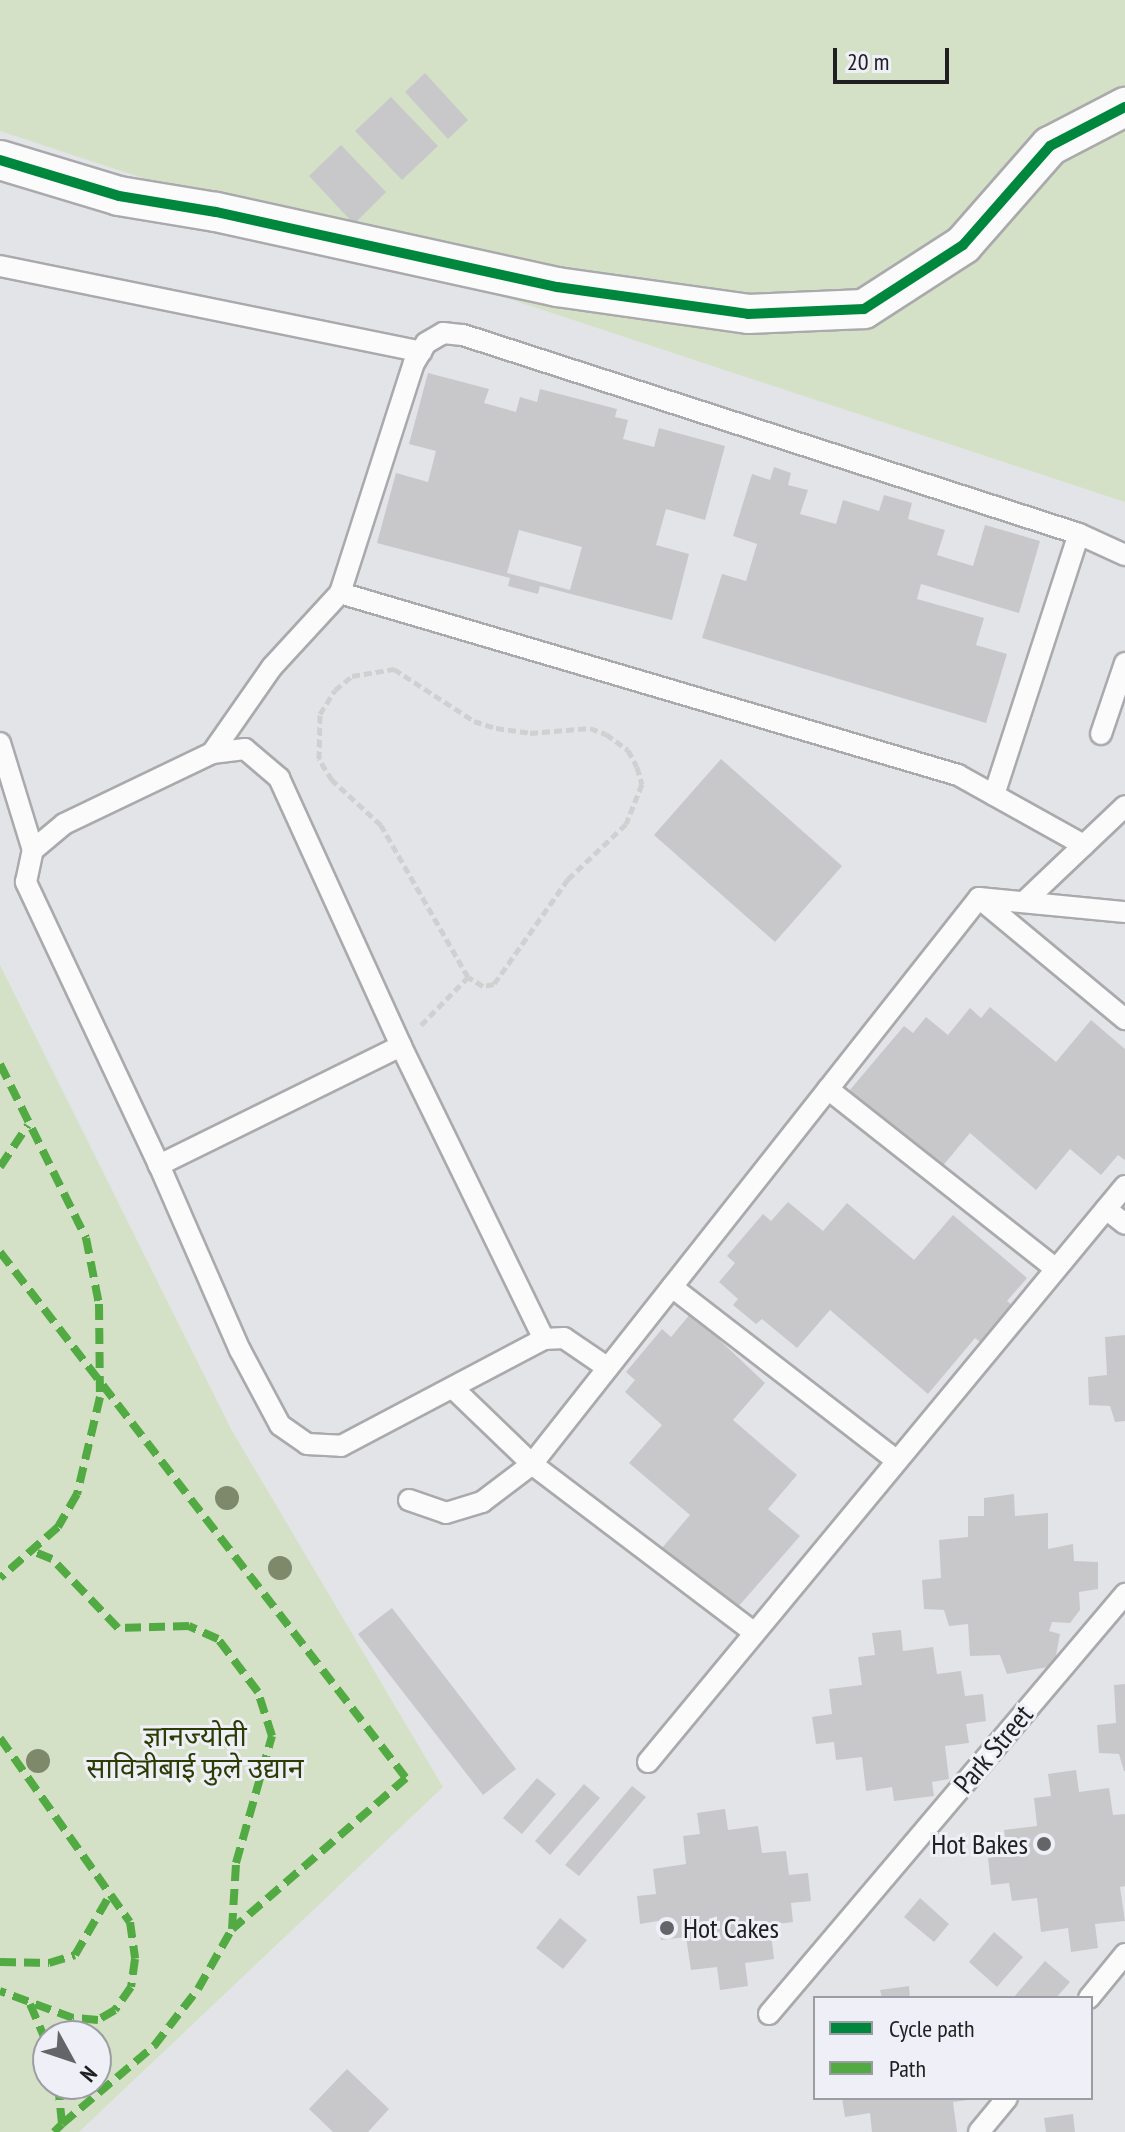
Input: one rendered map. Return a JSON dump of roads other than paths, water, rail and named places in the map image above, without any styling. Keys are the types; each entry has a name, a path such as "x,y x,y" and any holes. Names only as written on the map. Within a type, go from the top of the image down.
{"street":[{"path":"0,160 119,196 216,212 557,287 748,314 864,309 963,245 1050,146 1125,107"}],"lane":[{"path":"0,284 8,268 421,352"},
{"path":"212,753 272,667 340,593 421,352 443,333 463,335 1079,534 1125,555"},
{"path":"994,795 1079,534"},
{"path":"340,593 948,772 1084,845"},
{"path":"1101,734 1125,663"},
{"path":"0,743 33,850 26,882 159,1165 240,1350 280,1425 307,1444 341,1446 544,1339 564,1338 608,1368"},
{"path":"33,850 64,824 212,753 245,749 279,778 401,1046 544,1339"},
{"path":"1024,902 1125,806"},
{"path":"979,898 1125,912"},
{"path":"979,898 1125,1019"},
{"path":"409,1500 446,1513 482,1502 532,1464 979,898"},
{"path":"159,1165 401,1046"},
{"path":"828,1089 1056,1269"},
{"path":"648,1762 1125,1186"},
{"path":"1106,1209 1125,1224"},
{"path":"672,1287 896,1460"},
{"path":"454,1389 532,1464 753,1632"},
{"name":"Park Street","path":"769,2014 1125,1594"},
{"path":"1091,1996 1125,1954"},
{"path":"979,2132 1005,2100"}],"place":[{"name":"Hot Bakes","path":"1044,1844"},
{"name":"Hot Cakes","path":"667,1928"}],"park label":[{"name":"ज्ञानज्योती सावित्रीबाई फुले उद्यान","path":"195,1752"}]}
